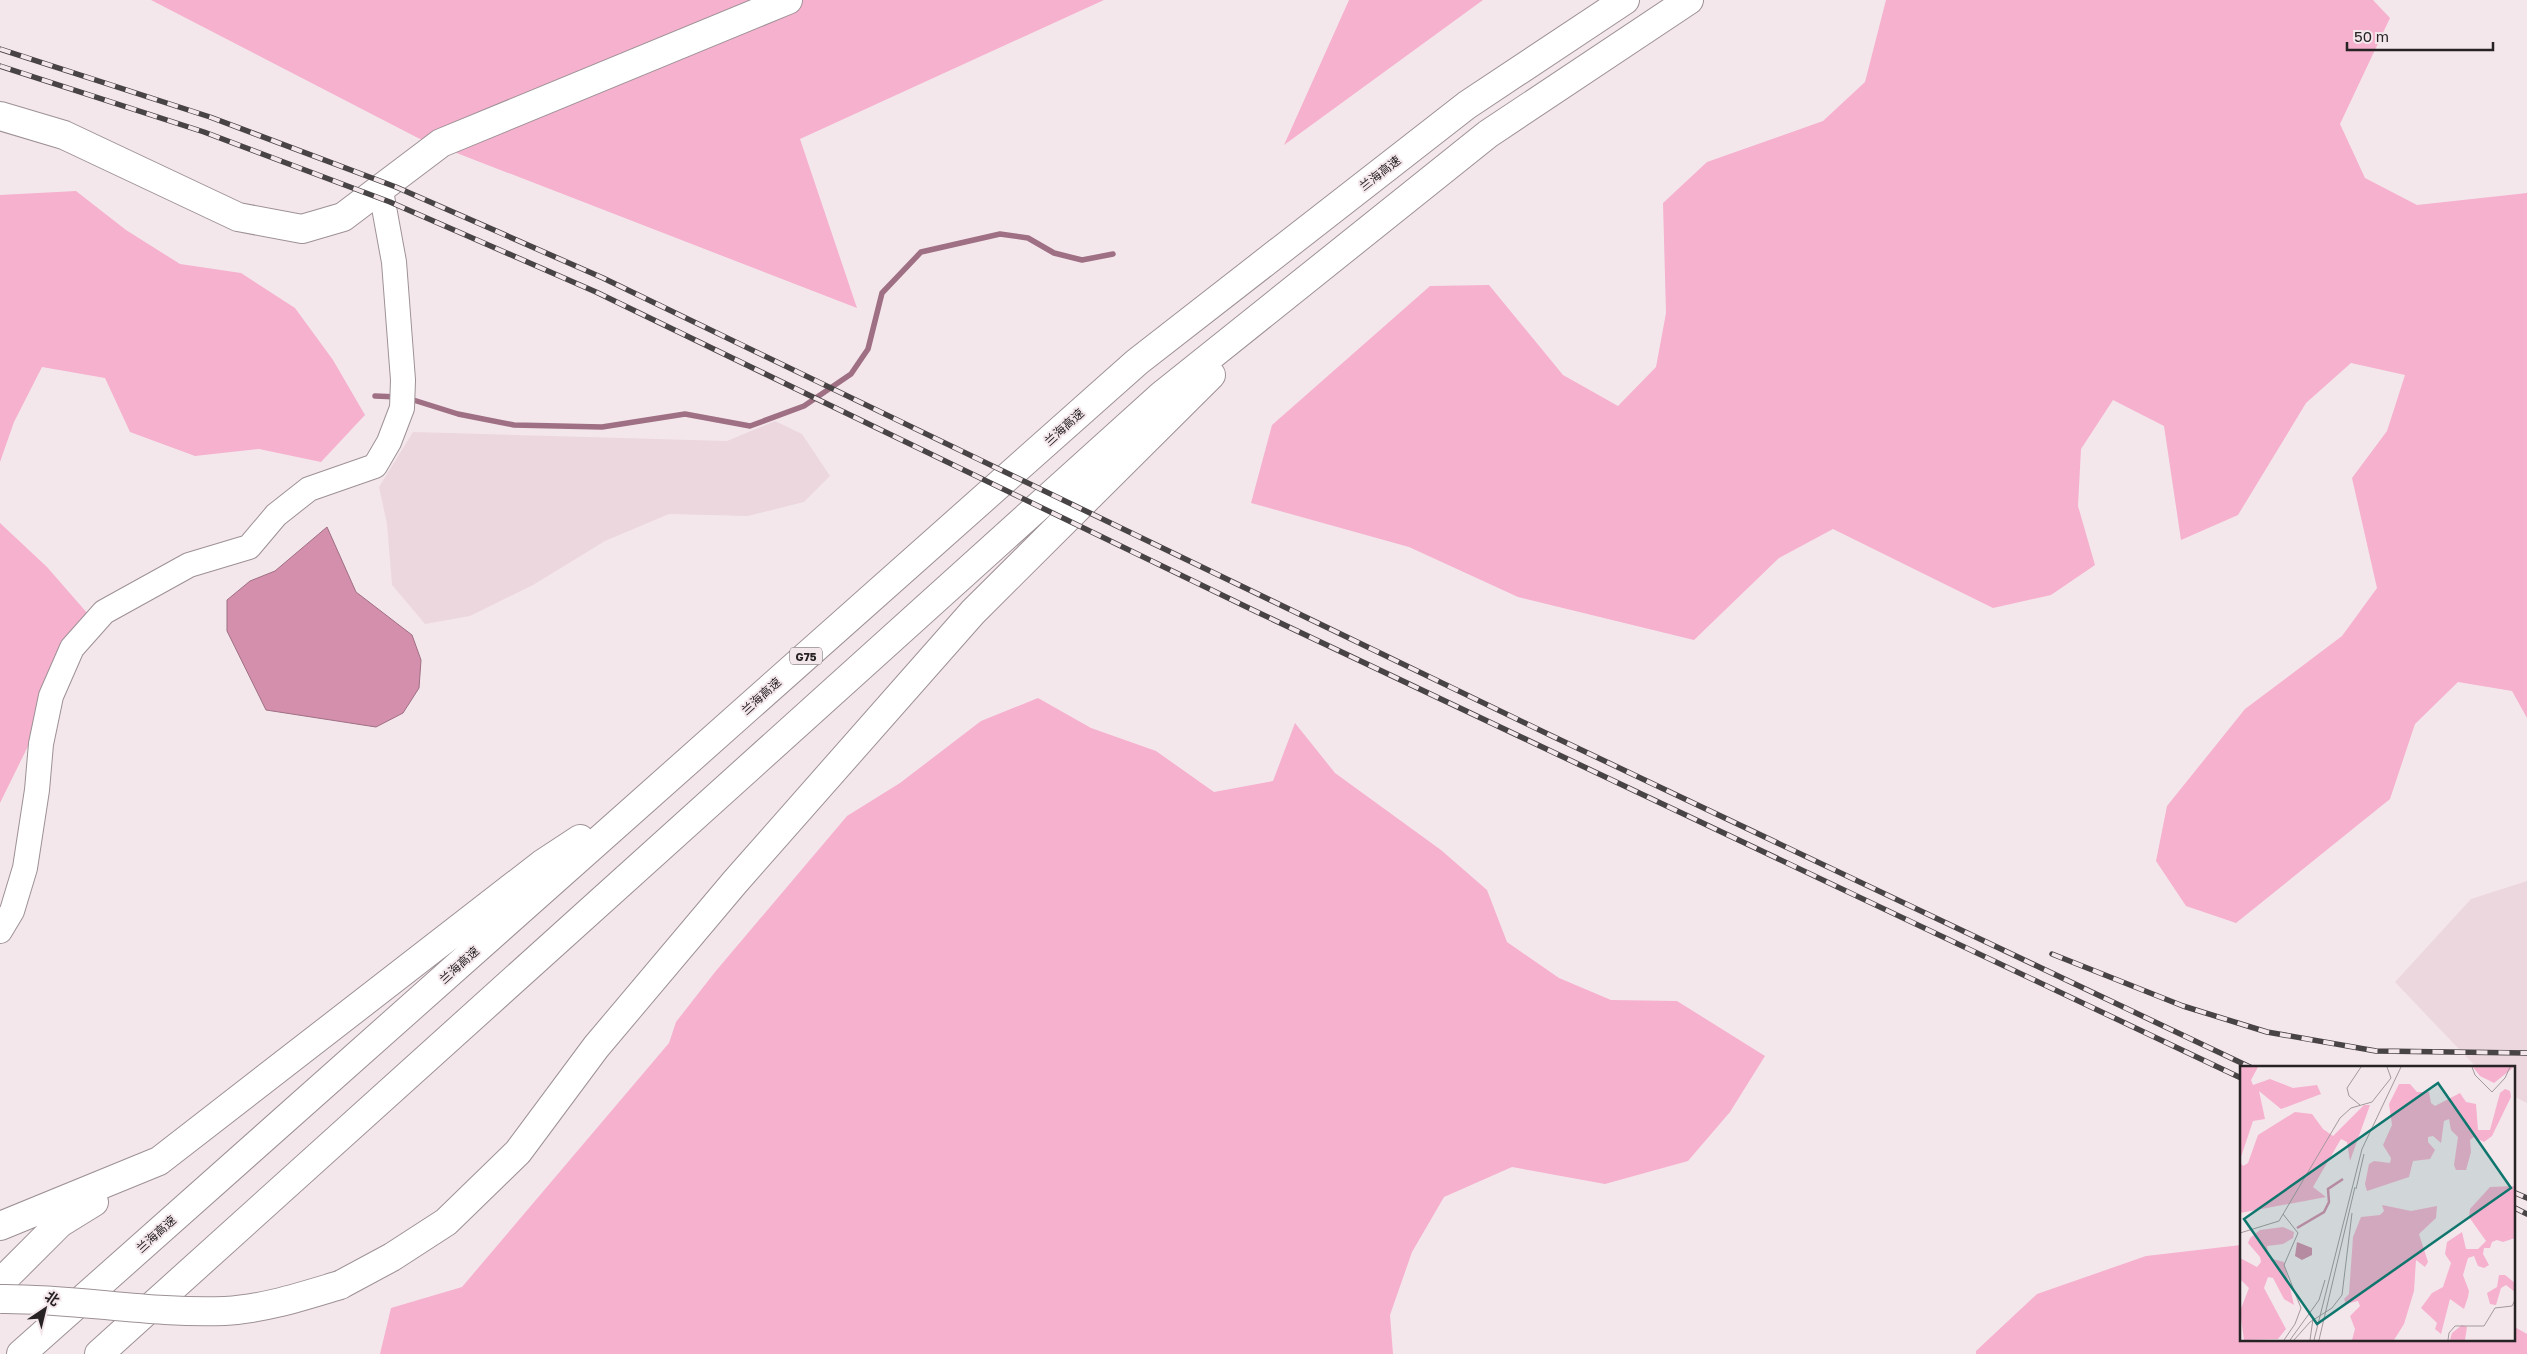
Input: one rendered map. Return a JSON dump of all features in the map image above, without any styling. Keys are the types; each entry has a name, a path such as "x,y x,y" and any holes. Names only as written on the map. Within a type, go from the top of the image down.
{"main road":[{"path":"0,116 64,135 238,217 302,229 343,217 381,191 441,144 788,0"},
{"name":"兰海高速","path":"21,1354 1137,362 1467,105 1625,0"},
{"path":"99,1354 1162,395 1488,134 1689,0"},
{"path":"0,1299 180,1311 227,1311 280,1302 340,1285 392,1257 446,1222 518,1152 596,1047 735,882 973,612 1216,371 1488,134"},
{"path":"0,1283 60,1223 159,1161 542,864 658,787"},
{"path":"0,1226 159,1161"}],"street":[{"path":"0,930 12,911 25,868 38,790 41,744 51,696 72,648 104,612 189,565 249,547 276,515 309,489 376,466 389,442 402,408 403,380 394,262 381,191"}],"shaded area":[{"path":"151,0 1104,0 800,139 857,308 418,138"},
{"path":"1349,0 1483,0 1284,145"},
{"path":"1886,0 2373,0 2390,18 2340,124 2365,178 2417,205 2527,193 2527,718 2512,691 2458,682 2415,724 2390,799 2236,923 2186,906 2156,861 2167,806 2245,709 2342,636 2377,588 2352,478 2387,431 2405,375 2351,363 2306,403 2238,515 2181,540 2164,426 2113,400 2081,449 2078,506 2095,565 2051,595 1993,608 1833,529 1779,558 1694,640 1518,597 1409,547 1251,503 1272,425 1430,286 1489,285 1563,375 1618,406 1656,367 1666,313 1663,203 1707,162 1823,121 1865,82"},
{"path":"76,191 126,230 180,264 241,273 295,308 333,360 365,415 321,462 259,449 195,456 130,432 105,378 42,367 14,422 0,462 0,195"},
{"path":"775,421 802,434 830,476 804,502 748,516 669,514 605,541 533,585 470,616 425,624 392,585 387,524 379,487 413,432 727,441"},
{"path":"0,523 47,567 88,614 35,732 0,803"},
{"path":"327,527 356,592 412,635 421,660 419,688 403,713 376,727 266,710 227,631 227,600 250,581 275,571"},
{"path":"1038,698 1091,728 1156,751 1214,792 1273,781 1295,723 1335,773 1441,850 1487,890 1507,942 1559,978 1611,1000 1677,1001 1765,1056 1730,1112 1688,1161 1605,1184 1512,1167 1444,1197 1412,1252 1390,1315 1393,1354 380,1354 391,1308 462,1287 669,1043 676,1022 715,972 847,816 900,783 981,721"},
{"path":"2527,881 2527,1103 2514,1096 2514,1066 2475,1066 2395,982 2471,899"},
{"path":"2240,1245 2240,1342 2514,1342 2514,1327 2527,1334 2527,1354 1976,1354 1976,1351 2037,1294 2146,1256"}],"waterway":[{"path":"407,398 458,414 514,425 602,427 685,414 750,426 804,406 851,374 868,349 882,293 921,252 1000,234 1028,238 1054,253 1082,260 1113,254"},
{"path":"375,396 398,397"}],"railway":[{"path":"0,49 210,117 396,187 603,278 1552,736 2248,1066"},
{"path":"0,66 204,132 390,202 596,292 1255,611 2240,1078"},
{"path":"2052,954 2183,1006 2267,1032 2376,1051 2527,1053"},
{"path":"2514,1192 2527,1198"},
{"path":"2514,1208 2527,1214"}]}
